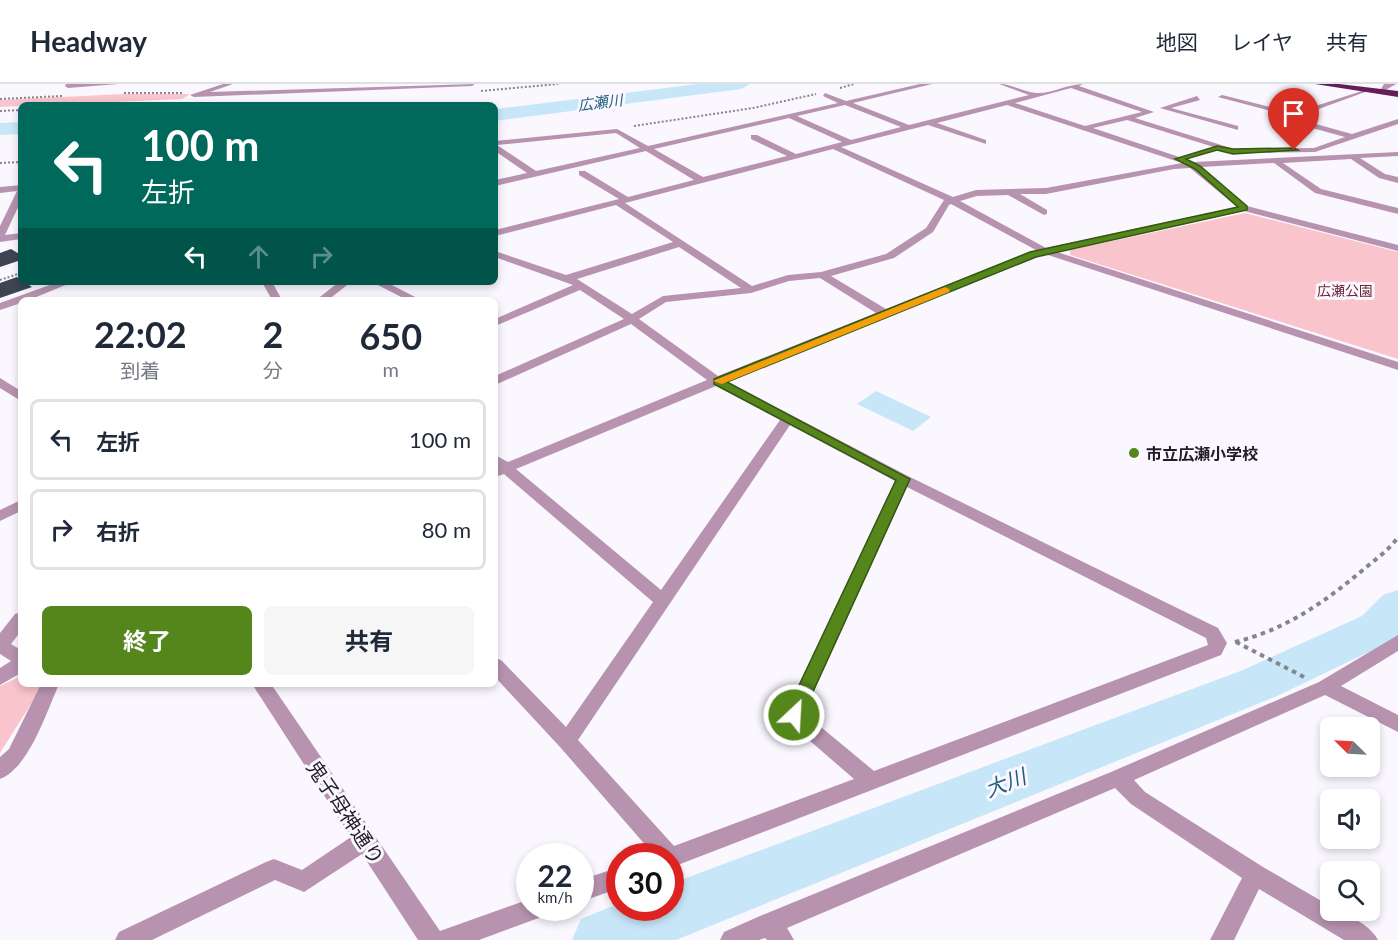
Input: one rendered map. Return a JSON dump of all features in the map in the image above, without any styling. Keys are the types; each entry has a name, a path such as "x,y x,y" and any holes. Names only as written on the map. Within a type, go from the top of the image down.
{"highway":[{"path":"1319,84 1398,92"},
{"path":"1343,84 1398,92"}],"street":[{"path":"70,84 68,86 115,84"},
{"path":"194,84 226,85"},
{"path":"342,91 349,84"},
{"path":"226,85 194,96 472,84"},
{"path":"498,182 929,84"},
{"path":"1002,84 1036,95"},
{"path":"1384,89 1384,86 1393,84"},
{"path":"498,232 1075,85 1150,112"},
{"path":"1353,137 1286,118 1366,90"},
{"path":"822,94 909,128"},
{"path":"1222,97 1294,115"},
{"path":"1086,128 1197,98"},
{"path":"1008,103 1193,165 1244,208 1398,248"},
{"path":"1164,108 1235,128"},
{"path":"790,116 851,143"},
{"path":"1126,118 1233,152 1315,150 1396,123"},
{"path":"930,123 983,142"},
{"path":"498,145 617,131 703,181"},
{"path":"754,137 796,157"},
{"path":"498,147 534,174"},
{"path":"834,147 951,200 1044,251 1398,366"},
{"path":"1179,159 1217,148"},
{"path":"498,380 632,319 663,299 751,290 788,278 822,274 890,256 930,230 945,203 976,193 1046,191 1129,173 1193,165 1398,154"},
{"path":"1354,158 1382,176 1398,180"},
{"path":"1277,162 1318,191 1398,211"},
{"path":"582,173 751,290"},
{"path":"0,190 18,190"},
{"path":"1010,192 1044,212"},
{"path":"18,197 0,237 18,236"},
{"path":"663,601 499,467 1044,251 1244,208"},
{"path":"566,279 681,243"},
{"path":"498,255 581,286 632,319 718,382 903,479 1212,633 1218,643 1215,650 684,851"},
{"path":"822,274 886,314"},
{"path":"26,297 60,285"},
{"path":"325,297 342,285"},
{"path":"383,285 409,297"},
{"path":"498,321 581,286"},
{"path":"0,306 18,300"},
{"path":"0,382 18,395"},
{"path":"567,741 787,420"},
{"path":"872,782 794,715 903,479"},
{"path":"0,516 18,507"},
{"path":"18,622 0,646 18,656"},
{"path":"732,940 775,932 1118,778 1318,684 1398,642"},
{"path":"0,678 18,665"},
{"path":"498,667 657,843"},
{"path":"1318,684 1398,724"},
{"path":"0,770 16,755 49,687"},
{"name":"鬼子母神通り","path":"263,687 432,940"},
{"path":"1118,778 1138,798 1255,874 1366,940"},
{"path":"127,940 274,869 304,881 364,840"},
{"path":"1222,940 1255,874"},
{"path":"447,940 516,915"}],"path":[{"path":"836,89 854,84"},
{"path":"630,127 753,108 822,94"},
{"path":"0,111 18,110"},
{"path":"0,163 18,162"},
{"path":"0,280 18,274"},
{"path":"1318,684 1236,642 1277,629 1315,607 1350,582 1398,537"}],"green space":[{"path":"124,94 190,94 182,99 18,102 18,106 0,107 0,100"},
{"name":"広瀬公園","path":"1245,213 1398,252 1398,359 1070,255 1070,250"},
{"path":"18,677 18,687 42,687 0,753 0,686"}],"water":[{"path":"876,391 931,417 913,431 857,404"}],"building":[{"path":"11,249 18,253 18,261 0,267 0,253"},
{"path":"17,277 18,285 32,287 0,298 0,283"}],"waterway":[{"name":"広瀬川","path":"498,115 741,84"},
{"name":"広瀬川","path":"0,129 18,128"},
{"name":"大川","path":"602,940 1260,683 1378,628 1398,606"}],"slow traffic":[{"path":"718,381 945,290"}],"place":[{"name":"市立広瀬小学校","path":"1134,453"}],"route":[{"path":"794,715 903,479 718,382 740,371 1033,254 1244,208 1197,168 1179,159 1217,148 1233,152 1294,150"}]}
